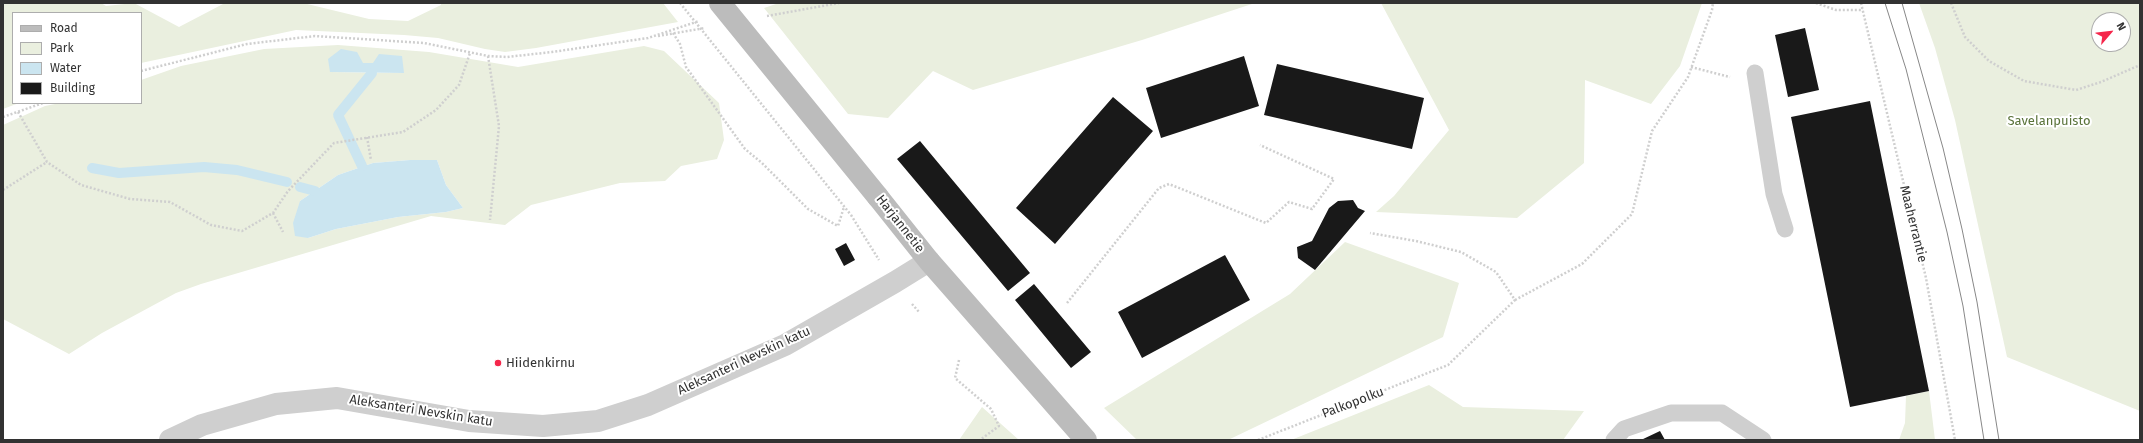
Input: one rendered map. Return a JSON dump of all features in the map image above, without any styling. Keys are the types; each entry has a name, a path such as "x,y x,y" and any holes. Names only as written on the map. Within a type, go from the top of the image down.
{"street":[{"name":"Harjannetie","path":"720,3 929,261 1086,440"},
{"name":"Aleksanteri Nevskin katu","path":"170,440 202,425 276,404 338,398 469,421 543,426 598,421 648,405 785,345 929,261"}],"lane":[{"path":"1755,73 1774,194 1785,229"},
{"path":"1614,440 1624,429 1671,413 1722,413 1763,440"}],"path":[{"path":"680,3 851,215"},
{"path":"1370,233 1416,240 1461,252 1496,272 1515,300 1582,264 1632,214 1652,131 1688,77 1712,10 1713,3"},
{"path":"1816,3 1836,10 1863,10"},
{"name":"Maaherrantie","path":"1861,3 1873,62 1926,278 1955,440"},
{"path":"1951,3 1965,37 1989,61 2024,81 2076,90 2101,82 2140,65"},
{"path":"142,71 247,44 315,36 424,42 488,56 552,52 648,38 700,20"},
{"path":"673,33 680,44 686,67 745,149 762,163 808,209 838,226 844,206"},
{"path":"18,112 47,162 81,186 130,199 170,202 211,225 242,231 273,213 288,191 334,143 403,132 436,110 459,85 470,53"},
{"path":"488,56 499,126 490,220"},
{"path":"1691,67 1730,77 1755,73"},
{"path":"3,117 39,104"},
{"path":"366,137 371,160"},
{"path":"1067,303 1159,188 1169,184 1266,223 1289,202 1312,209 1334,179 1260,145"},
{"path":"3,190 47,162"},
{"path":"273,213 284,232"},
{"name":"Palkopolku","path":"1258,440 1448,365 1515,300"},
{"path":"959,360 954,378 991,409 999,426 980,440"}],"green space":[{"path":"4,3 101,3 106,6 134,3 179,27 223,4 242,3 303,3 369,19 408,21 441,5 441,3 663,3 678,22 536,48 505,52 438,38 296,30 142,63 142,12 12,12 12,104 16,104 3,109"},
{"path":"779,3 1255,3 1142,40 973,90 933,71 888,118 848,114 764,8"},
{"path":"1381,3 1702,3 1680,66 1651,104 1585,80 1584,163 1517,218 1376,212 1394,196 1449,130"},
{"name":"Savelanpuisto","path":"1919,3 2140,3 2140,411 2007,357 1955,120 1935,48"},
{"path":"338,45 429,52 518,67 644,46 664,51 719,103 724,140 717,159 681,166 665,181 620,183 531,205 505,225 431,216 201,284 176,293 102,333 69,354 3,319 3,125 45,106 55,104 142,104 142,80 181,66 264,49","holes":["363,63 373,63 404,73 330,72","410,160 437,160 446,185 463,208 446,212 398,217 336,229 308,238 300,201 338,175 373,163"]},
{"path":"1345,242 1459,283 1443,337 1228,440 1137,440 1104,408 1290,294"},
{"path":"1429,385 1463,407 1584,411 1563,440 1291,440"},
{"path":"1929,391 1935,440 1899,440 1905,423 1906,396"},
{"path":"982,407 1019,440 959,440"}],"water":[{"path":"341,49 357,52 363,63 373,63 379,54 402,56 404,73 330,72 328,59"},
{"path":"410,160 437,160 446,185 463,208 446,212 398,217 336,229 308,238 295,236 293,223 300,201 338,175 373,163"}],"building":[{"path":"1805,28 1819,90 1788,97 1775,35"},
{"path":"1244,56 1259,106 1161,138 1146,88"},
{"path":"1277,64 1424,98 1412,149 1264,115"},
{"path":"1113,97 1153,131 1055,244 1016,208"},
{"path":"1870,101 1929,391 1850,407 1791,117"},
{"path":"920,141 1030,273 1008,291 897,159"},
{"path":"1353,200 1358,208 1365,211 1315,270 1298,258 1297,247 1312,241 1329,208 1338,201"},
{"path":"846,243 855,260 844,266 835,249"},
{"path":"1225,255 1250,300 1142,358 1118,312"},
{"path":"1034,284 1091,352 1071,368 1015,300"},
{"path":"1660,431 1665,440 1641,440"}],"waterway":[{"path":"362,166 338,115 372,73"},
{"path":"92,168 119,173 204,167 237,170 287,182"},
{"path":"300,187 315,191"}],"tram line":[{"path":"1885,3 1906,69 1947,232 1963,306 1984,440"},
{"path":"1902,3 1943,148 1962,229 1977,302 1999,440"}],"place":[{"name":"Hiidenkirnu","path":"498,363"}]}
